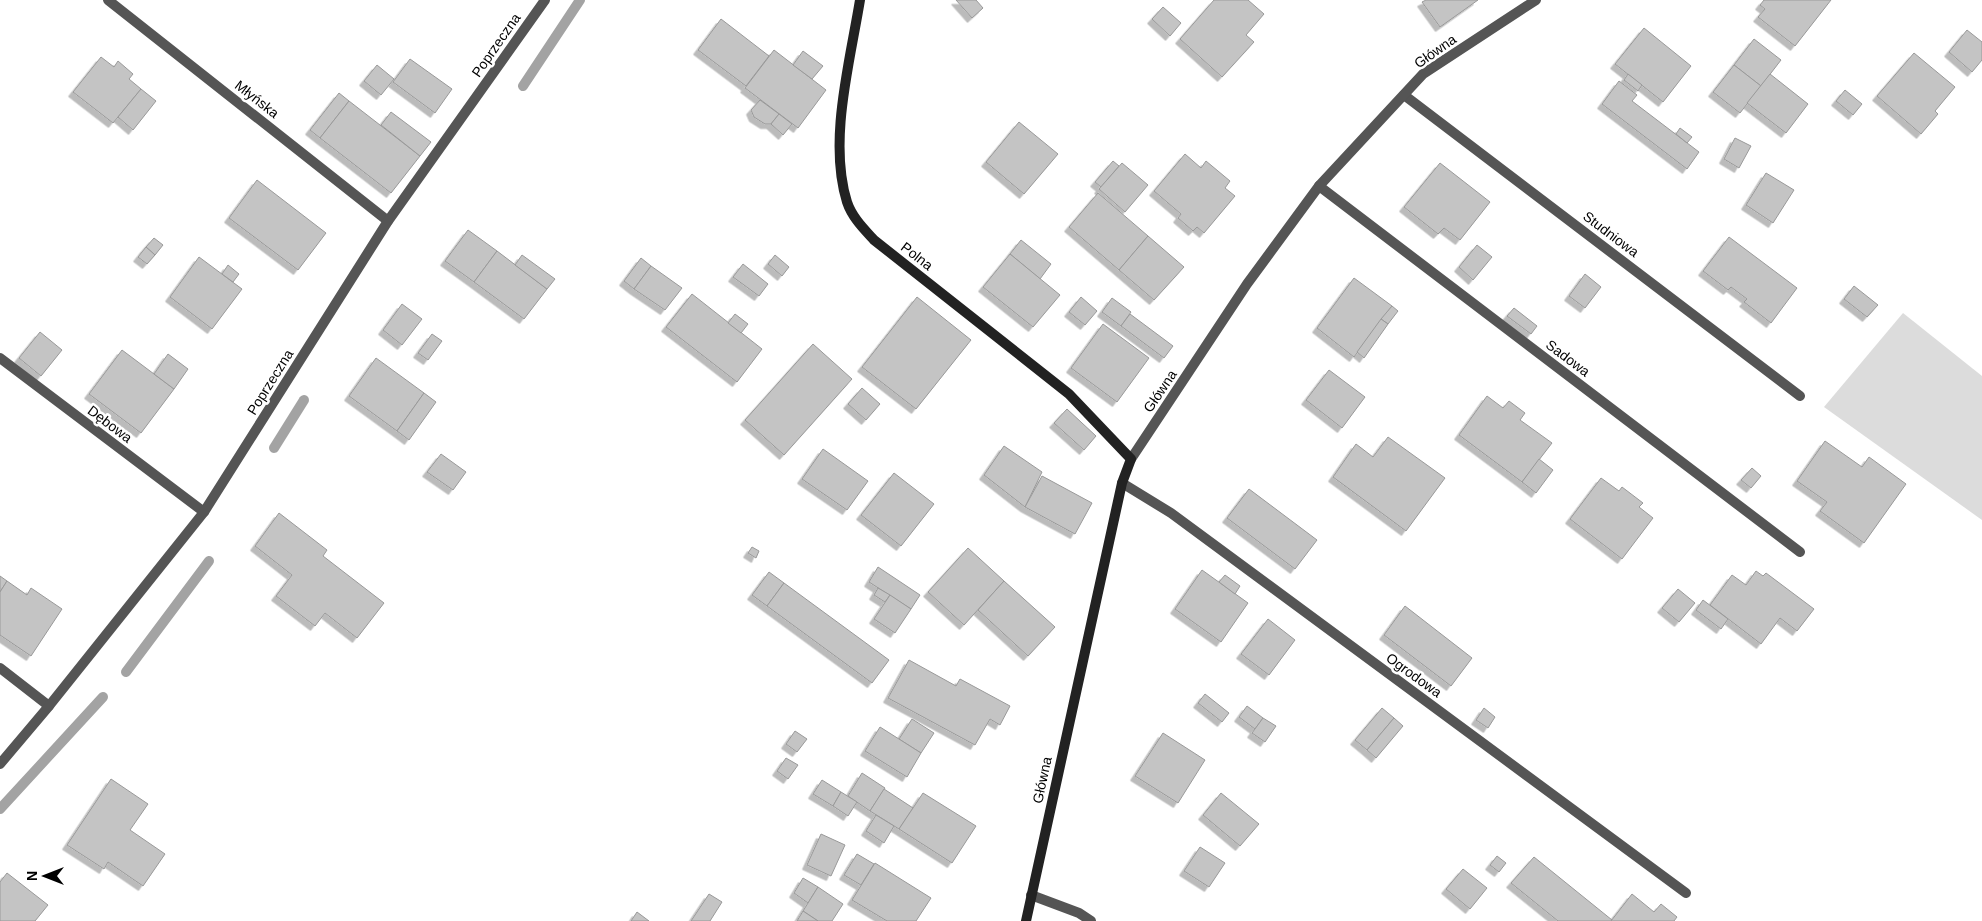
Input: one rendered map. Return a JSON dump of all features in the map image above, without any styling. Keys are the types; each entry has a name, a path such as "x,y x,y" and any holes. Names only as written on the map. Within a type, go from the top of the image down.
{"street":[{"name":"Młyńska","path":"108,0 388,220"},
{"name":"Poprzeczna","path":"0,764 49,706 204,512 388,220 545,0"},
{"name":"Polna","path":"860,0 840,126 842,173 848,203 858,222 874,240 1069,394 1131,460"},
{"name":"Główna","path":"1026,921 1122,483 1131,460 1247,284 1319,186 1423,74 1536,0"},
{"name":"Studniowa","path":"1404,94 1800,396"},
{"name":"Sadowa","path":"1319,186 1800,552"},
{"name":"Dębowa","path":"0,358 204,512"},
{"name":"Ogrodowa","path":"1122,483 1171,513 1686,893"},
{"path":"0,668 49,706"},
{"path":"1031,895 1079,913 1091,921"}],"shaded area":[{"path":"1903,313 1982,376 1982,520 1824,407"}],"building":[{"path":"956,0 976,0 983,8 972,18"},
{"path":"1214,0 1248,0 1264,14 1246,35 1254,42 1222,77 1180,39"},
{"path":"1426,0 1478,0 1440,27 1422,2"},
{"path":"1764,0 1831,0 1795,46 1758,17 1765,9 1760,5"},
{"path":"1163,7 1181,23 1170,36 1152,19"},
{"path":"721,19 769,56 746,86 698,50"},
{"path":"1644,28 1691,66 1663,102 1615,64"},
{"path":"1967,30 1982,42 1982,60 1972,72 1949,52"},
{"path":"1754,39 1781,60 1761,86 1734,65"},
{"path":"774,50 826,90 798,128 745,88"},
{"path":"803,51 823,66 812,79 793,65"},
{"path":"1914,53 1955,87 1935,111 1938,114 1921,134 1877,96"},
{"path":"101,57 114,67 118,61 133,74 129,79 141,89 113,123 73,92"},
{"path":"410,59 452,89 435,113 393,82"},
{"path":"377,65 394,79 381,95 364,81"},
{"path":"1734,65 1761,86 1740,113 1713,92"},
{"path":"1628,74 1642,85 1638,91 1624,80"},
{"path":"1770,74 1808,104 1786,133 1747,103"},
{"path":"1619,81 1637,95 1632,101 1699,152 1687,169 1602,104"},
{"path":"141,89 156,101 133,130 118,117"},
{"path":"1845,90 1862,104 1853,115 1836,101"},
{"path":"339,93 349,101 320,138 310,130"},
{"path":"760,100 779,114 771,124 765,124 754,117 751,110"},
{"path":"349,101 420,156 391,193 320,138"},
{"path":"391,112 431,142 420,156 381,125"},
{"path":"779,114 792,124 783,135 771,124"},
{"path":"1019,122 1058,154 1024,194 986,162"},
{"path":"1680,128 1692,137 1687,143 1676,134"},
{"path":"1735,138 1751,146 1739,168 1724,159"},
{"path":"1185,154 1201,168 1206,161 1230,181 1225,188 1235,196 1204,233 1197,227 1193,231 1178,218 1181,214 1154,191"},
{"path":"1113,161 1119,166 1101,187 1095,182"},
{"path":"1122,163 1148,185 1125,212 1099,189"},
{"path":"1440,163 1490,202 1460,240 1444,228 1438,234 1404,207"},
{"path":"1766,173 1794,190 1773,223 1746,205"},
{"path":"257,180 326,233 298,270 229,218"},
{"path":"1098,193 1148,236 1119,270 1069,227"},
{"path":"468,230 497,251 474,282 445,261"},
{"path":"1148,236 1184,267 1154,300 1119,270"},
{"path":"1729,237 1797,288 1771,323 1744,302 1747,299 1731,287 1728,290 1703,271"},
{"path":"154,238 163,245 155,255 146,247"},
{"path":"1021,240 1051,264 1040,279 1010,254"},
{"path":"1477,245 1492,257 1473,280 1459,267"},
{"path":"146,247 155,255 147,264 138,257"},
{"path":"497,251 547,289 524,319 474,282"},
{"path":"1010,254 1060,295 1033,327 983,287"},
{"path":"522,255 555,279 547,289 515,265"},
{"path":"775,255 789,267 782,276 768,264"},
{"path":"199,257 242,289 212,329 170,297"},
{"path":"641,258 651,266 634,289 624,281"},
{"path":"743,264 768,284 759,296 733,277"},
{"path":"228,265 239,274 233,282 222,274"},
{"path":"651,266 682,288 665,310 634,289"},
{"path":"1585,274 1601,287 1585,308 1569,296"},
{"path":"1354,278 1392,306 1354,357 1317,328"},
{"path":"1854,286 1878,305 1867,317 1844,299"},
{"path":"692,294 762,349 737,382 666,327"},
{"path":"917,297 971,340 916,409 862,367"},
{"path":"1081,297 1097,311 1085,325 1069,312"},
{"path":"1112,298 1131,312 1121,326 1102,312"},
{"path":"402,304 422,319 402,345 383,330"},
{"path":"1392,306 1398,311 1388,324 1381,319"},
{"path":"1514,308 1537,326 1531,334 1507,316"},
{"path":"735,314 748,324 741,333 728,323"},
{"path":"1130,314 1173,346 1164,358 1121,326"},
{"path":"1381,319 1388,324 1364,358 1357,352"},
{"path":"1103,324 1149,358 1117,402 1071,368"},
{"path":"40,332 62,350 41,376 19,358"},
{"path":"432,334 442,341 428,360 418,353"},
{"path":"813,344 852,379 784,455 745,420"},
{"path":"122,350 174,389 141,433 89,394"},
{"path":"168,354 188,369 174,389 154,374"},
{"path":"376,358 424,393 397,431 349,396"},
{"path":"1329,370 1365,397 1342,428 1306,400"},
{"path":"862,388 880,404 866,420 848,404"},
{"path":"424,393 436,402 409,440 397,431"},
{"path":"1487,396 1503,408 1509,401 1525,413 1520,420 1552,443 1522,482 1459,435"},
{"path":"1067,409 1096,436 1084,450 1054,423"},
{"path":"1388,437 1445,478 1406,531 1333,477 1356,444 1373,457"},
{"path":"1825,441 1862,467 1869,457 1906,484 1864,543 1820,511 1827,502 1797,481"},
{"path":"1004,446 1042,472 1025,507 984,475"},
{"path":"823,449 868,481 847,510 802,479"},
{"path":"441,454 466,472 453,490 427,472"},
{"path":"1539,459 1553,470 1536,493 1522,482"},
{"path":"1752,468 1761,476 1751,488 1741,480"},
{"path":"894,473 934,504 901,546 861,515"},
{"path":"1042,476 1092,503 1075,534 1025,507"},
{"path":"1601,478 1619,491 1622,487 1643,503 1639,507 1653,518 1622,559 1570,519"},
{"path":"1249,489 1317,540 1295,569 1227,518"},
{"path":"279,513 327,550 323,556 384,603 357,638 325,613 315,626 276,596 292,575 255,546"},
{"path":"752,547 759,551 756,558 748,553"},
{"path":"968,548 1004,581 964,625 928,592"},
{"path":"878,567 920,595 911,609 869,582"},
{"path":"1202,570 1248,603 1221,642 1175,609"},
{"path":"1756,571 1763,576 1766,573 1814,609 1797,631 1780,618 1761,644 1710,605 1732,575 1746,585"},
{"path":"769,572 784,583 767,606 752,595"},
{"path":"1225,575 1240,586 1235,594 1219,582"},
{"path":"0,576 7,581 0,592"},
{"path":"7,581 27,595 31,588 62,609 31,656 0,635 0,592"},
{"path":"1004,581 1055,627 1028,656 978,610"},
{"path":"784,583 889,660 872,683 767,606"},
{"path":"878,588 890,595 885,602 874,595"},
{"path":"1678,589 1695,603 1679,622 1662,608"},
{"path":"890,595 911,609 895,633 874,619"},
{"path":"1703,600 1728,619 1721,629 1696,610"},
{"path":"1405,606 1472,658 1451,686 1384,635"},
{"path":"1268,619 1295,640 1269,675 1241,654"},
{"path":"909,660 956,686 960,679 1010,706 1000,725 990,719 975,745 888,698"},
{"path":"1205,694 1229,713 1222,722 1198,703"},
{"path":"1247,706 1263,718 1255,729 1239,717"},
{"path":"1382,708 1394,718 1367,750 1355,740"},
{"path":"1484,708 1495,717 1488,728 1476,720"},
{"path":"1263,718 1276,726 1265,742 1252,733"},
{"path":"1394,718 1403,726 1376,758 1367,750"},
{"path":"912,719 934,733 921,753 899,739"},
{"path":"880,727 921,753 907,777 865,751"},
{"path":"795,731 807,739 797,752 786,744"},
{"path":"1163,733 1205,760 1178,803 1135,776"},
{"path":"786,758 798,765 788,779 777,771"},
{"path":"862,773 885,788 870,811 848,796"},
{"path":"111,779 148,804 130,830 165,854 143,886 108,862 104,869 67,845"},
{"path":"822,780 841,792 833,806 813,794"},
{"path":"884,789 913,808 899,829 870,811"},
{"path":"841,792 857,802 848,816 833,806"},
{"path":"923,793 976,826 952,863 899,829"},
{"path":"1221,793 1259,824 1240,846 1203,815"},
{"path":"876,815 894,826 884,843 866,831"},
{"path":"821,834 845,845 831,876 807,865"},
{"path":"1200,847 1225,863 1209,887 1184,871"},
{"path":"857,854 874,864 861,885 844,875"},
{"path":"1497,856 1506,863 1499,872 1490,865"},
{"path":"1534,857 1612,920 1558,921 1511,883"},
{"path":"875,863 931,898 916,921 887,921 852,900"},
{"path":"1463,869 1487,888 1470,909 1446,889"},
{"path":"7,873 48,905 35,921 0,921 0,882"},
{"path":"803,878 818,887 808,903 794,893"},
{"path":"818,887 843,904 832,921 818,921 803,911"},
{"path":"709,894 722,902 710,921 691,921"},
{"path":"1632,894 1654,912 1661,904 1677,917 1674,921 1611,921"},
{"path":"803,911 818,921 797,921"},
{"path":"637,912 649,921 631,921"}],"waterway":[{"path":"523,86 580,0"},
{"path":"274,448 304,400"},
{"path":"126,672 209,561"},
{"path":"0,809 103,697"}]}
